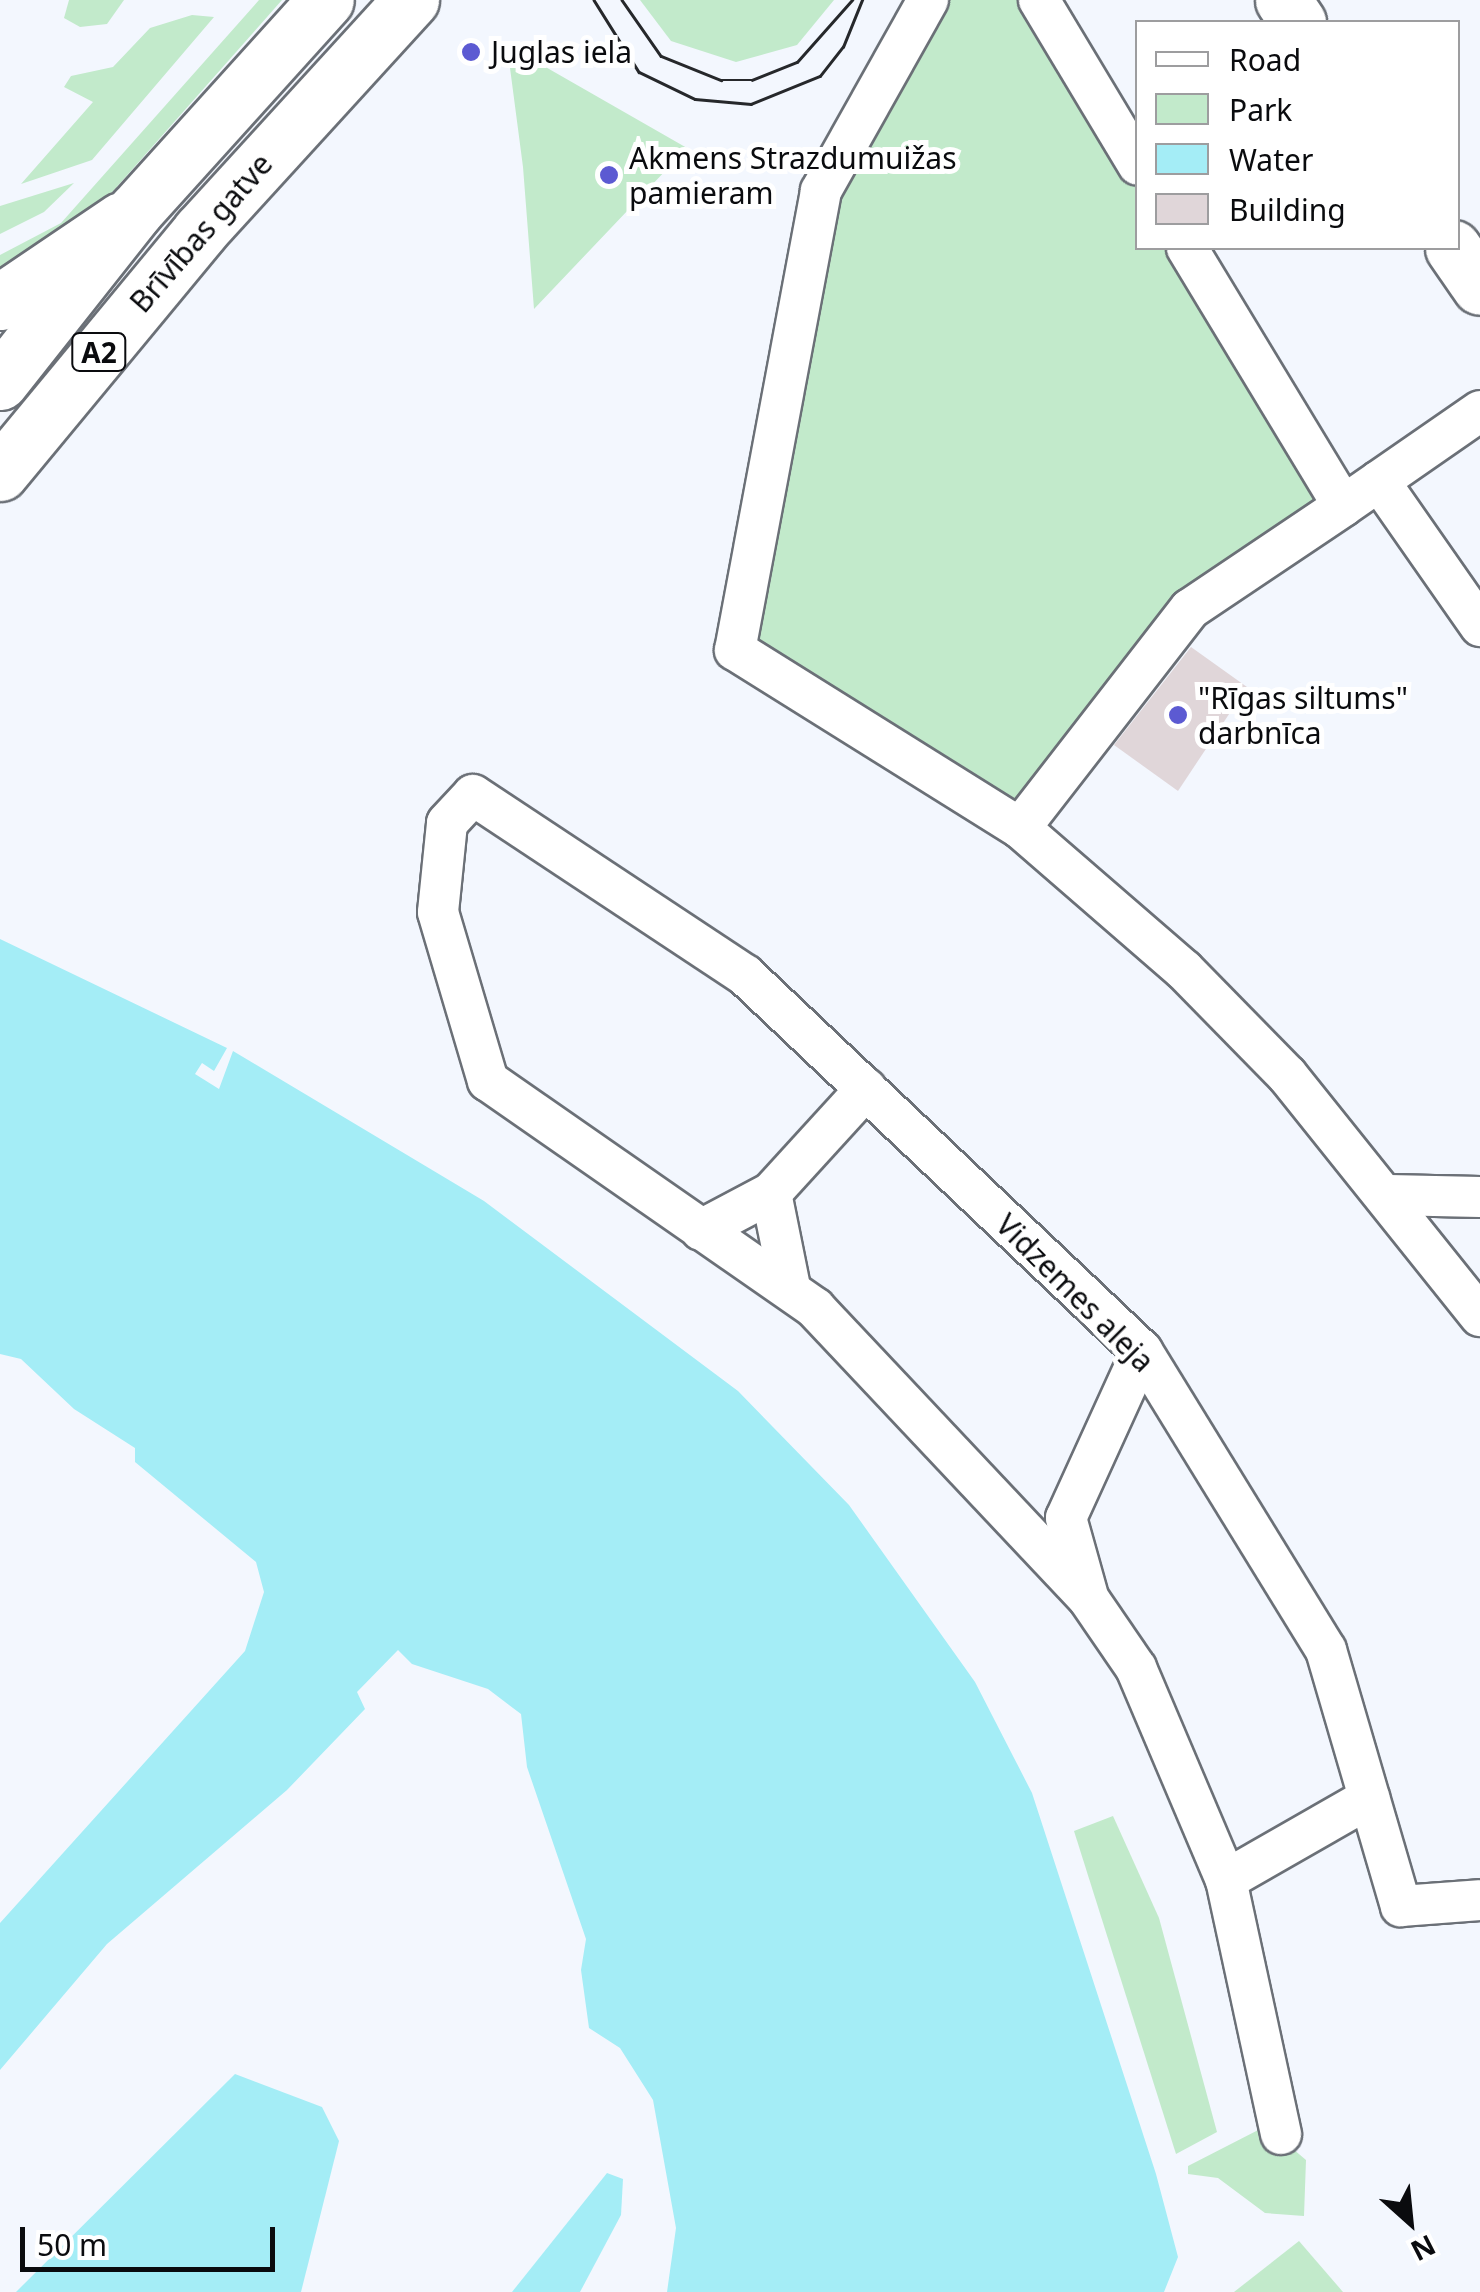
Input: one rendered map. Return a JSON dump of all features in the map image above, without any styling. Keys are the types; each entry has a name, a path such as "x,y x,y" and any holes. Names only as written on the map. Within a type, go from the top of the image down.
{"main road":[{"name":"Brīvības gatve","path":"0,382 136,210 326,0"},
{"name":"Brīvības gatve","path":"0,473 200,231 411,0"},
{"path":"0,302 136,210"},
{"path":"1454,250 1480,287"}],"street":[{"path":"928,0 821,191 735,650 1020,828 1184,970 1288,1075 1389,1195 1480,1316"},
{"path":"1039,0 1135,160"},
{"path":"1188,250 1344,506"},
{"path":"1020,828 1190,609 1480,411"},
{"path":"1380,481 1480,626"},
{"name":"Vidzemes aleja","path":"702,1230 488,1081 438,912 447,823 473,795 745,975 1142,1351 1326,1650 1401,1906 1480,1900"},
{"path":"866,1088 771,1192 702,1230 790,1287 848,1337 1088,1598 1136,1668 1226,1880 1282,2134"},
{"path":"771,1192 790,1287"},
{"path":"1389,1195 1480,1197"},
{"path":"1088,1598 1066,1518 1142,1351"},
{"path":"1226,1880 1370,1798"}],"green space":[{"path":"69,0 124,0 107,24 80,27 64,18"},
{"path":"259,0 282,0 91,216 0,284 0,255 61,223"},
{"path":"640,0 834,0 797,45 736,62 671,41"},
{"path":"940,0 1025,0 1135,182 1135,250 1176,250 1329,501 1179,606 1016,816 748,645 830,198"},
{"path":"192,15 214,17 92,160 21,184 93,102 64,87 71,76 113,67 150,28"},
{"path":"507,45 687,148 534,309 523,167"},
{"path":"74,183 44,212 0,234 0,206"},
{"path":"1113,1816 1159,1918 1217,2132 1176,2154 1074,1831"},
{"path":"1266,2126 1306,2160 1304,2216 1265,2213 1218,2178 1188,2174 1188,2166"},
{"path":"1299,2241 1343,2292 1234,2292"}],"water":[{"path":"0,939 227,1048 214,1071 202,1063 195,1074 219,1089 233,1051 484,1201 738,1391 849,1505 975,1682 1032,1793 1156,2174 1178,2257 1164,2292 667,2292 676,2228 653,2100 620,2048 589,2028 581,1970 586,1939 527,1767 521,1714 488,1689 412,1664 398,1650 357,1692 365,1709 287,1790 107,1944 0,2070 0,1923 245,1651 264,1592 256,1562 135,1462 135,1448 74,1409 21,1359 0,1354"},
{"path":"235,2074 322,2107 339,2141 301,2292 16,2292"},
{"path":"607,2173 623,2179 621,2215 580,2292 512,2292"}],"building":[{"name":"\"Rīgas siltums\" darbnīca","path":"1191,647 1247,687 1178,791 1114,745"}],"tram line":[{"path":"594,0 639,72 695,99 751,104 820,76 843,47 862,0"},
{"path":"622,0 661,56 721,80 752,80 797,62 852,0"}],"place":[{"name":"Juglas iela","path":"471,52"},
{"name":"Akmens Strazdumuižas pamieram","path":"609,175"},
{"name":"\"Rīgas siltums\" darbnīca","path":"1178,715"}]}
